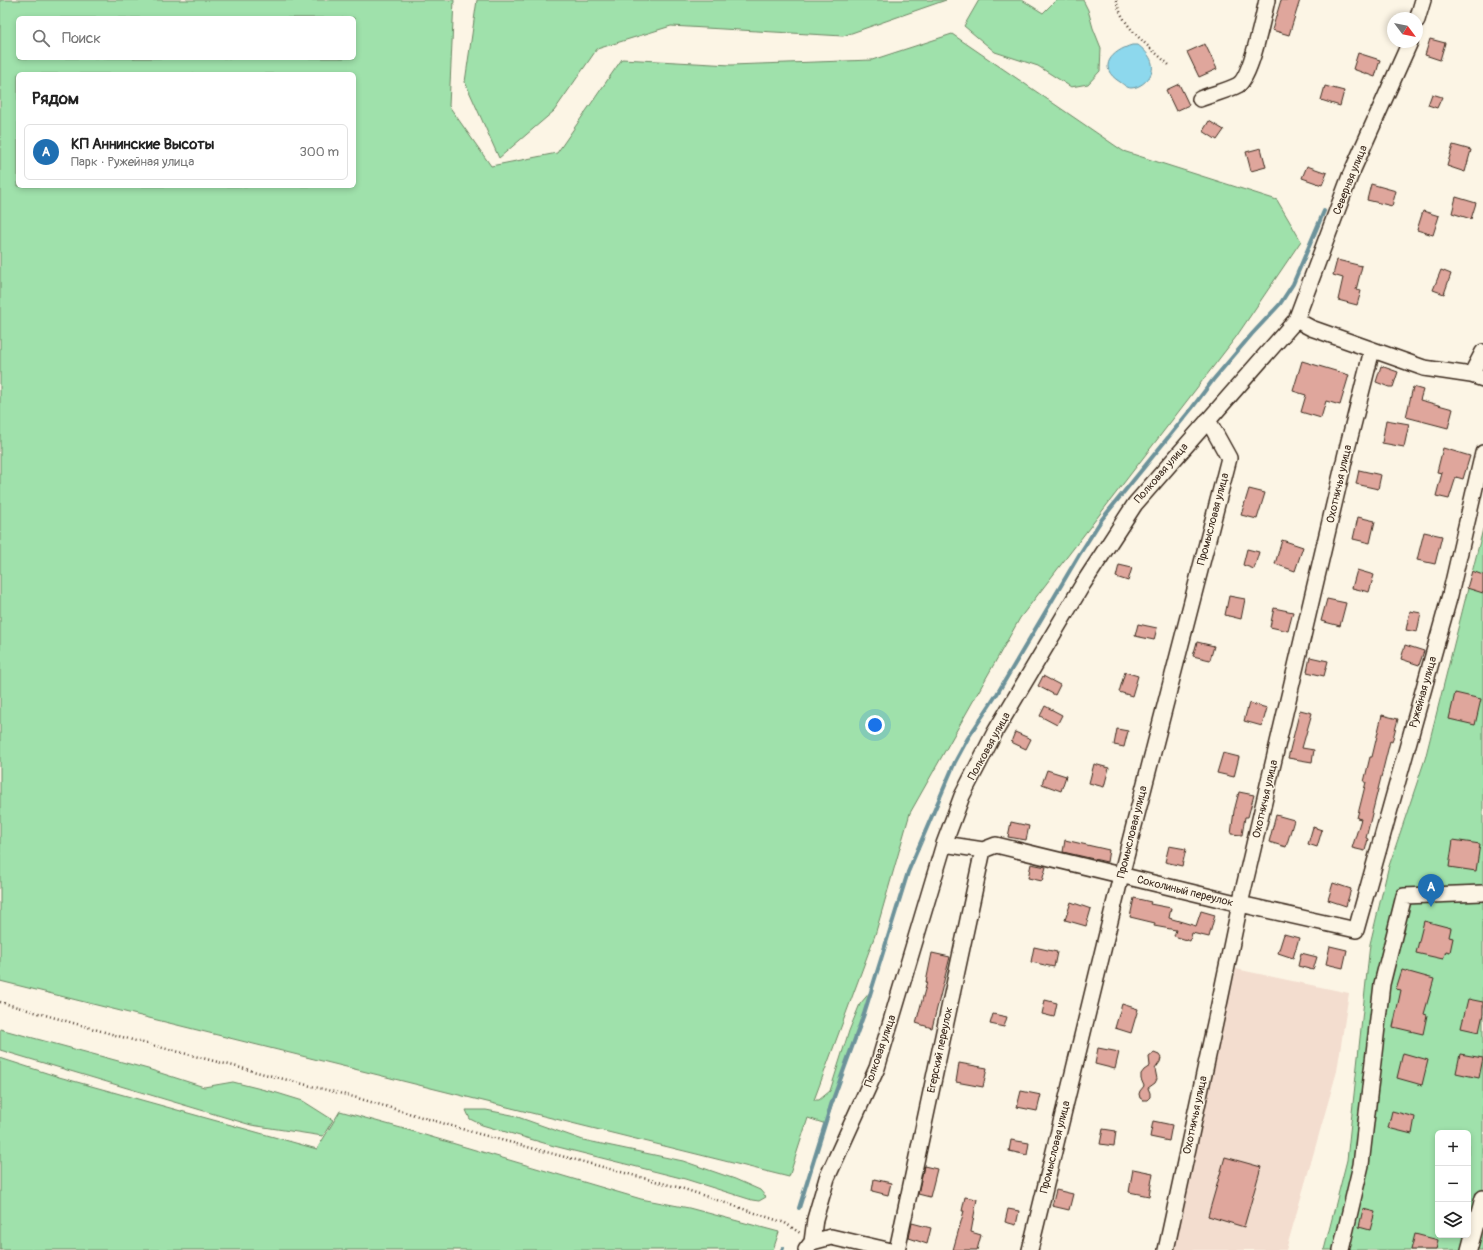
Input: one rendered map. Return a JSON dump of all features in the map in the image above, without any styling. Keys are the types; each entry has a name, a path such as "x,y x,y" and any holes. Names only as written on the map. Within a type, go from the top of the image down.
{"street":[{"path":"1200,99 1238,84 1246,76 1267,0"},
{"path":"1419,12 1423,0"},
{"name":"Северная улица","path":"1296,320 1350,176 1407,48"},
{"path":"1296,320 1311,328 1424,368 1477,377 1483,352"},
{"name":"Полковая улица","path":"809,1246 815,1218 827,1178 877,1068 944,844 962,796 995,732 1083,584 1135,504 1296,320"},
{"name":"Охотничья улица","path":"1166,1250 1240,904 1347,449 1372,350"},
{"name":"Промысловая улица","path":"1030,1250 1121,876 1229,458 1208,420"},
{"name":"Ружейная улица","path":"1356,930 1450,596 1483,453"},
{"name":"Соколиный переулок","path":"944,844 983,850 996,845 1121,876 1356,930"},
{"name":"Егерский переулок","path":"897,1250 983,850"},
{"path":"1341,1250 1361,1165 1382,984 1404,896 1483,893"},
{"path":"1469,1250 1483,1198"},
{"path":"809,1246 832,1237 888,1250"}],"path":[{"path":"1116,0 1119,11 1127,26 1169,65"},
{"path":"0,1002 136,1041 354,1097 479,1134 681,1188 785,1223 809,1246"}],"shaded area":[{"path":"1236,969 1349,993 1337,1071 1286,1250 1168,1250"}],"green space":[{"path":"0,0 454,0 449,106 491,166 557,153 622,59 731,65 872,60 952,34 1123,151 1277,200 1301,241 1236,337 1020,618 910,813 875,935 814,1100 819,1100 830,1091 849,1031 860,1004 871,991 868,1001 826,1124 808,1118 789,1177 0,981"},
{"path":"477,0 946,0 843,36 671,26 597,49 554,111 499,158 465,82"},
{"path":"979,0 1022,0 1043,13 1056,0 1083,0 1101,48 1100,71 1088,84 1071,87 1038,66 995,52 964,26"},
{"path":"1483,529 1483,1250 1324,1250 1347,1160 1370,944 1388,869 1425,759"},
{"path":"0,1029 148,1069 204,1087 233,1082 277,1093 303,1101 333,1120 323,1136 251,1125 0,1050"},
{"path":"0,1058 59,1077 317,1149 340,1111 641,1199 689,1208 779,1232 773,1250 0,1250"},
{"path":"466,1110 486,1110 512,1115 583,1140 683,1161 735,1179 760,1190 766,1197 759,1201 752,1200 685,1179 554,1146 482,1125 470,1119"}],"water":[{"path":"1132,45 1138,45 1145,51 1150,58 1152,70 1150,77 1145,82 1137,87 1131,88 1125,86 1113,76 1109,71 1108,65 1113,55 1118,51"}],"building":[{"path":"1281,0 1300,0 1289,35 1272,30"},
{"path":"1430,39 1445,43 1440,60 1425,55"},
{"path":"1205,44 1217,69 1199,77 1187,52"},
{"path":"1358,53 1380,60 1375,77 1353,69"},
{"path":"1179,84 1189,105 1176,111 1166,90"},
{"path":"1325,86 1344,91 1340,106 1321,100"},
{"path":"1432,94 1442,97 1437,108 1428,105"},
{"path":"1209,121 1224,130 1217,140 1203,131"},
{"path":"1453,145 1471,150 1465,172 1447,166"},
{"path":"1261,148 1266,167 1251,171 1246,152"},
{"path":"1307,166 1327,173 1322,185 1302,178"},
{"path":"1371,184 1396,191 1392,206 1367,200"},
{"path":"1456,197 1476,203 1471,219 1452,213"},
{"path":"1423,211 1439,216 1433,235 1417,230"},
{"path":"1337,260 1362,266 1356,290 1361,291 1357,305 1338,300 1343,278 1333,275"},
{"path":"1441,270 1451,274 1444,294 1433,290"},
{"path":"1302,361 1349,375 1340,405 1326,401 1321,418 1301,412 1306,395 1293,391"},
{"path":"1381,366 1398,372 1393,387 1376,382"},
{"path":"1413,387 1423,390 1420,400 1453,409 1448,428 1406,417"},
{"path":"1386,420 1409,424 1404,447 1382,443"},
{"path":"1443,448 1470,456 1463,479 1456,477 1449,499 1436,496 1442,473 1437,472"},
{"path":"1359,470 1381,475 1378,489 1356,484"},
{"path":"1249,489 1265,493 1257,519 1241,515"},
{"path":"1358,517 1375,521 1370,543 1353,539"},
{"path":"1424,532 1442,536 1435,564 1417,560"},
{"path":"1282,540 1303,547 1295,571 1275,564"},
{"path":"1247,549 1259,552 1254,569 1243,565"},
{"path":"1119,565 1132,568 1128,581 1116,577"},
{"path":"1357,570 1374,575 1369,592 1352,588"},
{"path":"1472,571 1483,575 1483,593 1467,588"},
{"path":"1229,596 1245,599 1241,619 1225,615"},
{"path":"1327,599 1346,603 1340,626 1321,621"},
{"path":"1274,608 1293,612 1288,631 1270,627"},
{"path":"1410,611 1421,613 1417,632 1406,630"},
{"path":"1138,624 1157,628 1154,640 1135,636"},
{"path":"1197,642 1214,646 1210,660 1193,656"},
{"path":"1405,645 1424,651 1419,665 1401,659"},
{"path":"1310,657 1328,661 1324,676 1307,672"},
{"path":"1125,672 1138,676 1132,696 1119,692"},
{"path":"1043,676 1060,685 1055,695 1038,686"},
{"path":"1455,693 1481,699 1475,725 1449,719"},
{"path":"1249,703 1267,708 1262,726 1244,721"},
{"path":"1045,706 1062,715 1057,725 1040,716"},
{"path":"1300,710 1312,713 1302,748 1314,750 1312,762 1288,758"},
{"path":"1382,715 1398,719 1392,742 1390,741 1366,838 1368,839 1365,851 1352,848 1361,819 1357,818 1366,782 1364,782 1370,757 1372,757"},
{"path":"1117,729 1128,731 1124,747 1114,745"},
{"path":"1015,732 1031,739 1026,749 1011,742"},
{"path":"1223,753 1239,757 1234,777 1217,773"},
{"path":"1094,764 1109,768 1104,787 1089,783"},
{"path":"1047,770 1066,776 1061,791 1042,784"},
{"path":"1239,792 1254,795 1248,817 1245,817 1242,835 1231,834 1234,811"},
{"path":"1276,815 1294,820 1286,847 1269,842"},
{"path":"1011,822 1029,826 1026,840 1008,837"},
{"path":"1313,827 1322,830 1317,847 1308,844"},
{"path":"1065,840 1109,850 1107,862 1063,852"},
{"path":"1453,840 1480,844 1476,871 1449,867"},
{"path":"1169,846 1186,849 1182,866 1165,862"},
{"path":"1031,864 1046,867 1042,881 1028,878"},
{"path":"1333,883 1351,889 1346,906 1328,900"},
{"path":"1134,898 1151,902 1150,904 1171,908 1169,918 1196,926 1201,911 1215,915 1209,937 1192,933 1190,941 1174,936 1176,930 1154,926 1155,923 1130,917"},
{"path":"1071,902 1091,909 1086,926 1065,920"},
{"path":"1424,921 1451,928 1449,937 1453,938 1450,952 1446,951 1443,959 1416,953"},
{"path":"1284,934 1299,938 1293,958 1278,953"},
{"path":"1330,946 1347,950 1343,968 1326,964"},
{"path":"1034,947 1057,952 1054,967 1031,962"},
{"path":"932,953 950,957 932,1028 916,1023 927,982"},
{"path":"1301,953 1317,957 1313,970 1298,966"},
{"path":"1402,970 1434,979 1424,1014 1427,1015 1423,1034 1393,1027 1401,990 1396,989"},
{"path":"1468,999 1483,1002 1483,1014 1479,1032 1461,1028"},
{"path":"1045,1000 1057,1003 1054,1017 1042,1014"},
{"path":"1122,1004 1138,1009 1131,1033 1115,1028"},
{"path":"993,1014 1007,1017 1004,1027 990,1024"},
{"path":"1098,1048 1119,1052 1115,1069 1095,1064"},
{"path":"1154,1053 1159,1055 1161,1058 1155,1069 1157,1079 1155,1083 1148,1088 1150,1097 1147,1100 1143,1100 1140,1098 1139,1094 1144,1086 1141,1079 1141,1074 1150,1066 1149,1057"},
{"path":"1403,1053 1428,1060 1422,1085 1397,1078"},
{"path":"1460,1054 1483,1058 1479,1078 1456,1073"},
{"path":"959,1063 987,1068 983,1087 956,1082"},
{"path":"1021,1091 1041,1095 1037,1111 1017,1107"},
{"path":"1392,1111 1415,1117 1412,1134 1388,1128"},
{"path":"1153,1121 1172,1125 1169,1141 1150,1137"},
{"path":"1103,1129 1116,1131 1114,1146 1100,1144"},
{"path":"1011,1140 1029,1143 1027,1155 1009,1151"},
{"path":"1225,1157 1261,1167 1244,1227 1208,1216"},
{"path":"924,1166 937,1169 930,1197 918,1194"},
{"path":"1133,1169 1153,1173 1149,1196 1129,1192"},
{"path":"874,1179 891,1183 888,1195 872,1191"},
{"path":"1056,1190 1073,1194 1069,1210 1052,1206"},
{"path":"965,1197 977,1199 971,1232 981,1235 977,1250 953,1250 964,1211 962,1211"},
{"path":"1008,1209 1019,1211 1016,1225 1005,1222"},
{"path":"1363,1209 1375,1212 1370,1230 1359,1227"},
{"path":"912,1223 931,1228 927,1244 909,1238"},
{"path":"1415,1234 1438,1240 1436,1250 1411,1250"}],"waterway":[{"path":"799,1208 831,1105 864,1014 908,872 955,762 968,738 997,694 1079,555 1102,519 1213,380 1280,304 1293,284 1324,211"}],"place":[{"name":"КП Аннинские Высоты","path":"1431,907"}]}
